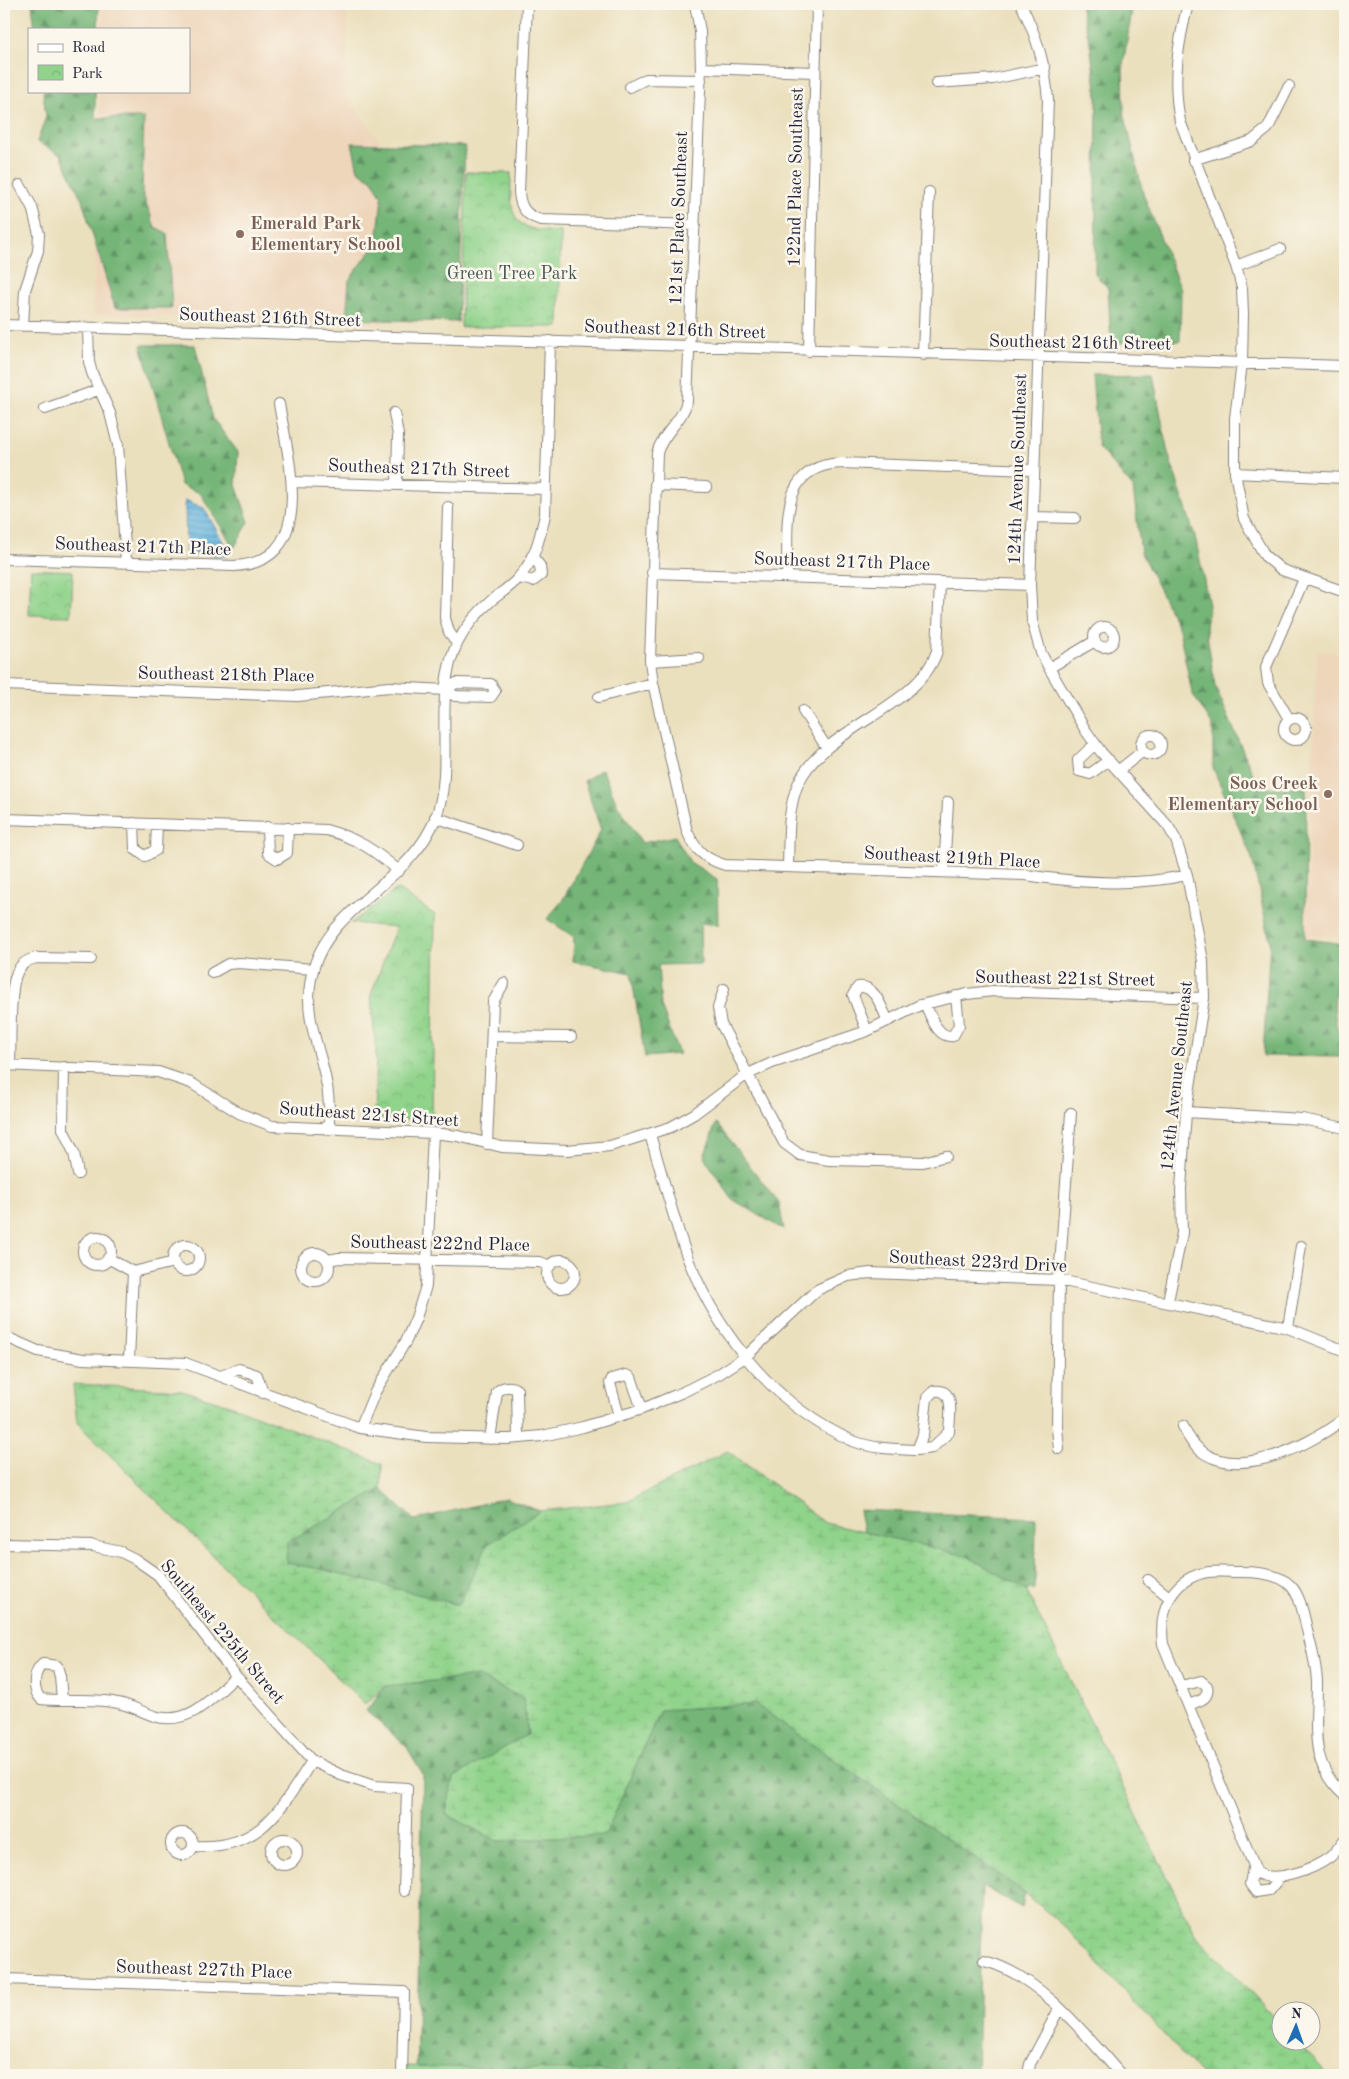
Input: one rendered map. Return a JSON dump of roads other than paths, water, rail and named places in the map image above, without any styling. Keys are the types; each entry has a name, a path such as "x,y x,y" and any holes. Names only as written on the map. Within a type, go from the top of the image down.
{"street":[{"path":"527,4 519,192 523,209 530,216 542,220 695,225"},
{"name":"121st Place Southeast","path":"695,4 700,31 701,80 687,401 679,420 659,444 656,462 650,661 653,683 687,831 699,852 715,862"},
{"name":"122nd Place Southeast","path":"809,351 817,4"},
{"name":"124th Avenue Southeast","path":"1020,4 1032,28 1045,68 1048,100 1030,585 1032,621 1041,653 1048,668 1095,744 1168,826 1176,840 1188,875 1203,961 1204,998 1186,1112 1181,1189 1182,1232 1168,1301"},
{"path":"1188,4 1176,67 1176,99 1180,121 1193,160 1236,266 1242,288 1242,363 1235,418 1235,473 1244,519 1254,540 1265,556 1276,566 1304,579 1345,592"},
{"path":"701,68 815,72"},
{"path":"936,83 993,79 1045,68"},
{"path":"630,87 646,79 701,80"},
{"path":"1193,160 1252,141 1268,128 1289,86"},
{"path":"20,185 32,207 39,234 38,251 25,290 23,326"},
{"path":"923,355 929,192"},
{"path":"1236,266 1280,249"},
{"name":"Southeast 216th Street","path":"4,325 550,341 923,355 1345,366"},
{"path":"88,328 89,362 98,390 110,413 118,444 126,562"},
{"path":"329,1130 327,1082 315,1041 308,1004 313,969 334,928 356,906 399,870 416,852 436,817 443,780 448,670 457,643 479,612 519,578 532,556 545,515 550,341"},
{"path":"45,409 98,390"},
{"path":"279,404 292,482"},
{"path":"394,413 398,435 397,484"},
{"path":"787,576 790,499 796,484 808,472 826,464 1034,470"},
{"path":"1235,473 1345,478"},
{"name":"Southeast 217th Street","path":"292,482 546,490"},
{"name":"Southeast 217th Place","path":"4,559 244,565 258,561 276,549 287,534 290,524 292,482"},
{"path":"655,485 706,487"},
{"path":"448,506 445,618 449,632 457,643"},
{"path":"1033,517 1075,518"},
{"path":"519,578 533,581 541,574 540,566 532,556"},
{"name":"Southeast 217th Place","path":"652,573 1030,585"},
{"path":"1289,719 1268,683 1266,667 1304,579"},
{"path":"788,867 793,799 804,772 827,748 921,680 928,672 937,651 940,582"},
{"path":"1048,668 1095,641"},
{"path":"650,661 699,658"},
{"path":"599,697 653,683"},
{"name":"Southeast 218th Place","path":"4,685 298,696 389,687 446,690"},
{"path":"803,712 827,748"},
{"path":"1095,744 1078,760 1079,771 1090,774 1109,760"},
{"path":"1118,771 1143,752"},
{"path":"944,872 948,802"},
{"path":"436,817 517,844"},
{"path":"4,819 326,830 348,836 370,847 399,870"},
{"path":"134,823 135,849 145,856 156,850 157,824"},
{"path":"267,827 268,853 277,859 287,853 288,828"},
{"name":"Southeast 219th Place","path":"715,862 725,865 1025,875 1053,880 1143,882 1188,875"},
{"path":"7,1065 14,985 16,975 22,964 36,958 91,958"},
{"path":"212,973 228,964 239,963 313,969"},
{"path":"487,1144 494,1002 504,983"},
{"path":"867,1031 853,995 858,987 864,986 872,991 888,1021"},
{"path":"724,989 718,1008 718,1016 746,1075 784,1143 800,1155 829,1160 900,1163 923,1162 946,1156"},
{"name":"Southeast 221st Street","path":"7,1065 158,1072 191,1082 239,1113 272,1126 329,1130 433,1133 458,1136 502,1147 590,1150 650,1135 672,1127 694,1114 746,1075 798,1053 867,1031 925,1004 956,996 993,991 1204,998"},
{"name":"Southeast 221st Street","path":"925,1004 940,1032 947,1036 953,1036 959,1025 956,996"},
{"path":"492,1036 571,1037"},
{"path":"64,1067 63,1129 74,1153 78,1174"},
{"path":"1186,1112 1302,1119 1345,1128"},
{"path":"1059,1449 1057,1428 1059,1280 1071,1113"},
{"path":"360,1428 375,1392 406,1342 426,1286 433,1133"},
{"path":"650,1135 694,1271 716,1315 745,1357 788,1400 814,1419 853,1441 888,1449 917,1450 932,1448 938,1444 948,1432 950,1403 947,1395 943,1392 934,1392 927,1398 923,1435 917,1450"},
{"path":"1288,1328 1301,1246"},
{"path":"108,1258 133,1272 174,1262"},
{"name":"Southeast 222nd Place","path":"328,1260 339,1258 540,1262 550,1266"},
{"path":"129,1360 133,1272"},
{"name":"Southeast 223rd Drive","path":"4,1336 38,1352 59,1356 83,1359 185,1363 360,1428 426,1437 490,1440 542,1436 584,1427 642,1409 719,1374 745,1357 806,1298 828,1283 848,1276 870,1273 1059,1280 1168,1301 1288,1328 1345,1351"},
{"path":"221,1376 239,1369 257,1374 263,1393"},
{"path":"619,1416 610,1383 612,1379 626,1375 631,1377 642,1409"},
{"path":"490,1440 497,1392 502,1387 513,1387 517,1390 518,1438"},
{"path":"1183,1426 1193,1445 1202,1452 1220,1459 1259,1461 1282,1455 1310,1442 1345,1418"},
{"name":"Southeast 225th Street","path":"4,1544 93,1546 120,1552 135,1559 158,1575 236,1676 312,1761"},
{"path":"1345,1796 1335,1787 1319,1755 1315,1739 1317,1683 1314,1662 1303,1613 1290,1585 1274,1576 1253,1572 1204,1572 1189,1578 1175,1589 1169,1597 1161,1628 1164,1644 1253,1868 1257,1874 1264,1877 1280,1877 1319,1863 1331,1856 1345,1839"},
{"path":"1148,1580 1169,1597"},
{"path":"62,1700 118,1702 167,1719 182,1717 196,1712 236,1676"},
{"path":"1180,1686 1201,1681 1207,1686 1208,1694 1205,1698 1188,1705"},
{"path":"194,1846 210,1847 227,1844 265,1827 277,1814 312,1761 342,1775 374,1786 407,1788 404,1891"},
{"path":"265,1827 276,1842"},
{"path":"1253,1868 1250,1884 1256,1892 1261,1893 1270,1890 1280,1877"},
{"path":"984,1961 999,1965 1024,1978 1078,2027 1120,2075"},
{"name":"Southeast 227th Place","path":"4,1979 404,1992 402,2075"},
{"path":"1028,2075 1030,2064 1059,2009"}],"water":[{"path":"185,500 204,508 230,554 229,556 186,553"}],"place":[{"name":"Emerald Park Elementary School","path":"240,234"},
{"name":"Soos Creek Elementary School","path":"1328,794"}],"park label":[{"name":"Green Tree Park","path":"512,274"}]}
